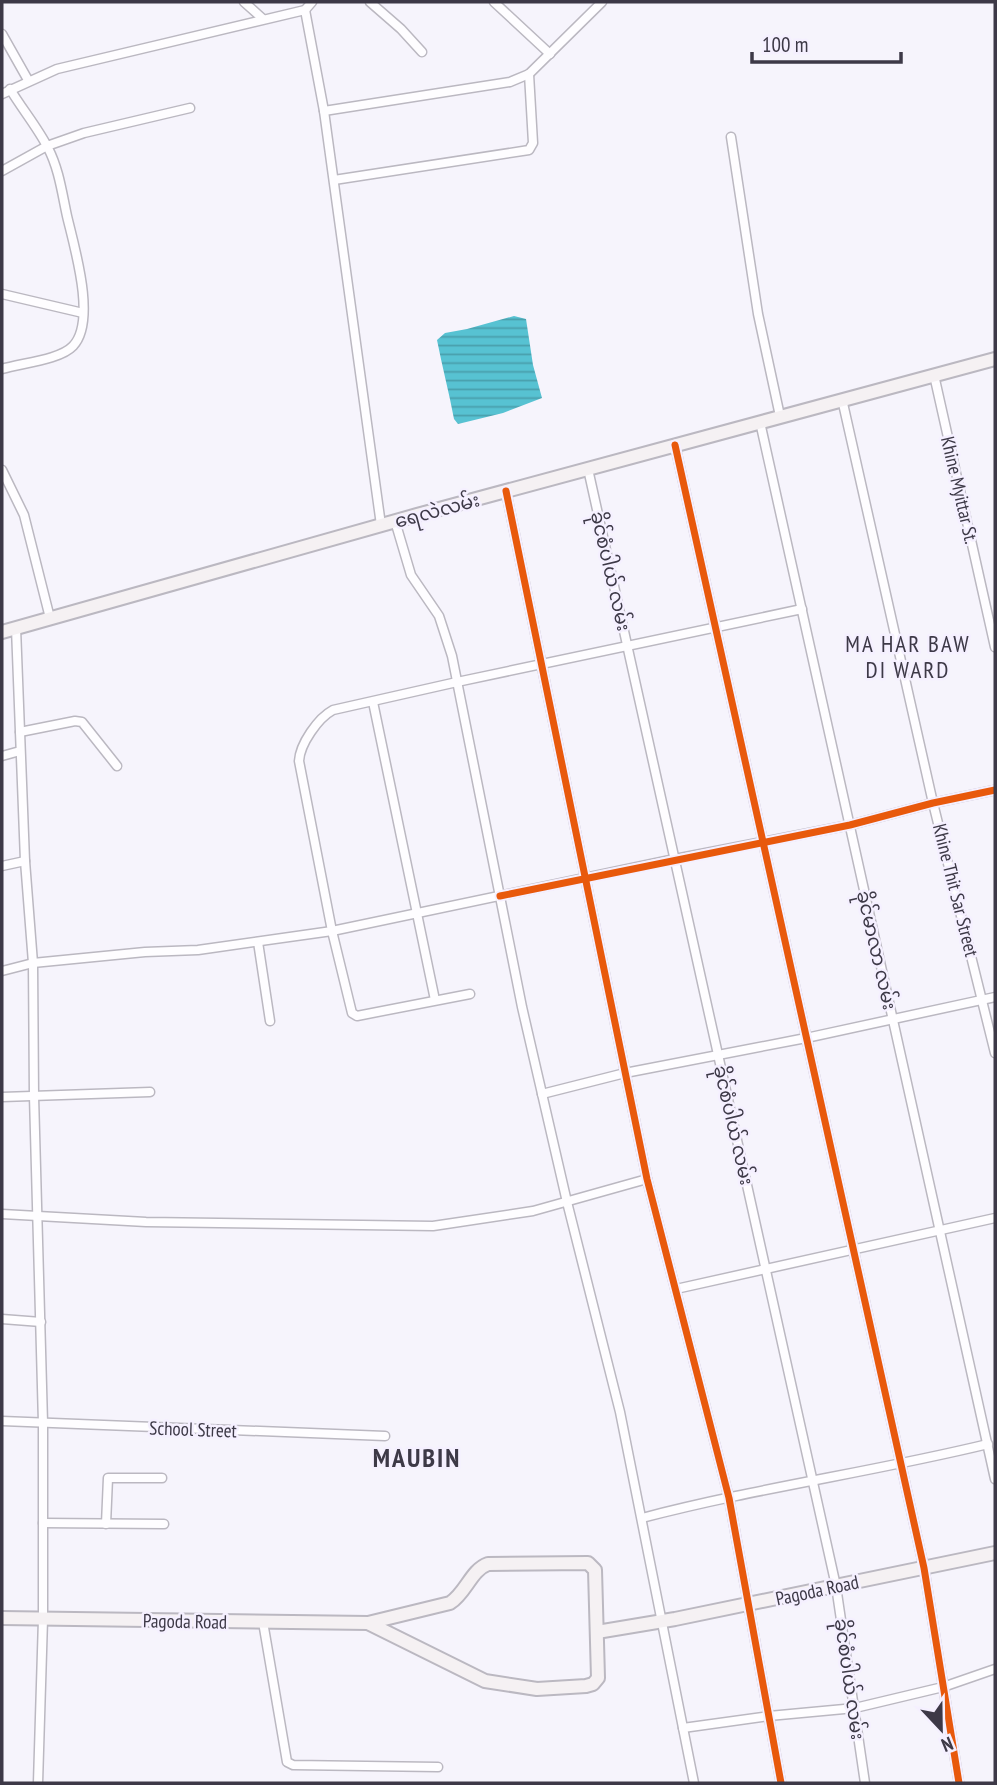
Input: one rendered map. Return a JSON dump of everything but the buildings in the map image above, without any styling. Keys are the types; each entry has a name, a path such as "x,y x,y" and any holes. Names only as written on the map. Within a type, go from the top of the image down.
{"main road":[{"name":"ရေလဲလမ်း","path":"2,632 395,521 995,359"},
{"name":"Pagoda Road","path":"597,1632 995,1553"},
{"name":"Pagoda Road","path":"2,1618 368,1623 450,1603 462,1595 478,1569 488,1564 588,1563 595,1570 596,1681 586,1686 537,1689 479,1679 368,1623"}],"street":[{"path":"244,2 263,19"},
{"path":"2,369 59,355 70,349 79,339 83,313 81,276 55,165 47,146 6,92 57,69 305,10 312,2"},
{"path":"370,2 422,52"},
{"path":"494,2 550,54"},
{"path":"324,111 510,82 529,75 602,2"},
{"path":"305,10 324,111 381,525"},
{"path":"2,34 28,80"},
{"path":"334,180 529,150 533,143 529,75"},
{"path":"2,171 47,146 84,133 190,108"},
{"path":"731,137 758,314 780,416"},
{"path":"2,294 83,313"},
{"name":"Khine Myittar St.","path":"934,375 995,647"},
{"name":"Khine Thit Sar Street","path":"842,399 933,803 984,999 995,1053"},
{"name":"ခိုင်မာလာ လမ်း","path":"760,422 995,1479"},
{"path":"675,445 924,1568 959,1783"},
{"name":"ခိုင်စံပါယ် လမ်း","path":"588,469 836,1586 866,1783"},
{"path":"2,470 24,515 50,618"},
{"path":"506,491 647,1179 729,1498 781,1783"},
{"path":"395,521 411,575 439,616 452,656 542,1094 620,1412 694,1783"},
{"path":"470,994 354,1016 332,931 299,754 328,713 457,682 802,609"},
{"path":"16,628 24,861 33,963 43,1423 43,1619 38,1783"},
{"path":"373,702 435,1000"},
{"path":"20,732 75,721 82,722 117,766"},
{"path":"2,756 20,751"},
{"path":"2,971 33,963 145,951 198,950 332,931 850,825 995,790"},
{"path":"2,866 24,861"},
{"path":"258,942 270,1021"},
{"path":"542,1094 625,1073 806,1038 995,997"},
{"path":"2,1097 150,1092"},
{"path":"2,1214 146,1222 433,1226 533,1211 647,1179"},
{"path":"676,1289 995,1218"},
{"path":"2,1319 41,1322"},
{"name":"School Street","path":"2,1421 385,1436"},
{"path":"642,1518 813,1480 901,1465 988,1444"},
{"path":"106,1524 108,1478 162,1478"},
{"path":"43,1523 164,1524"},
{"path":"263,1622 287,1762 293,1765 438,1767"},
{"path":"683,1728 855,1708 943,1687 995,1669"}],"water":[{"path":"514,316 526,319 533,365 542,398 503,413 458,424 454,419 437,340 445,333"}],"cycle path":[{"path":"675,445 924,1568 959,1783"},
{"path":"506,491 647,1179 729,1498 781,1783"},
{"path":"500,896 850,825 995,790"}],"district":[{"name":"MA HAR BAW DI WARD","path":"908,657"},
{"name":"MAUBIN","path":"417,1458"}]}
